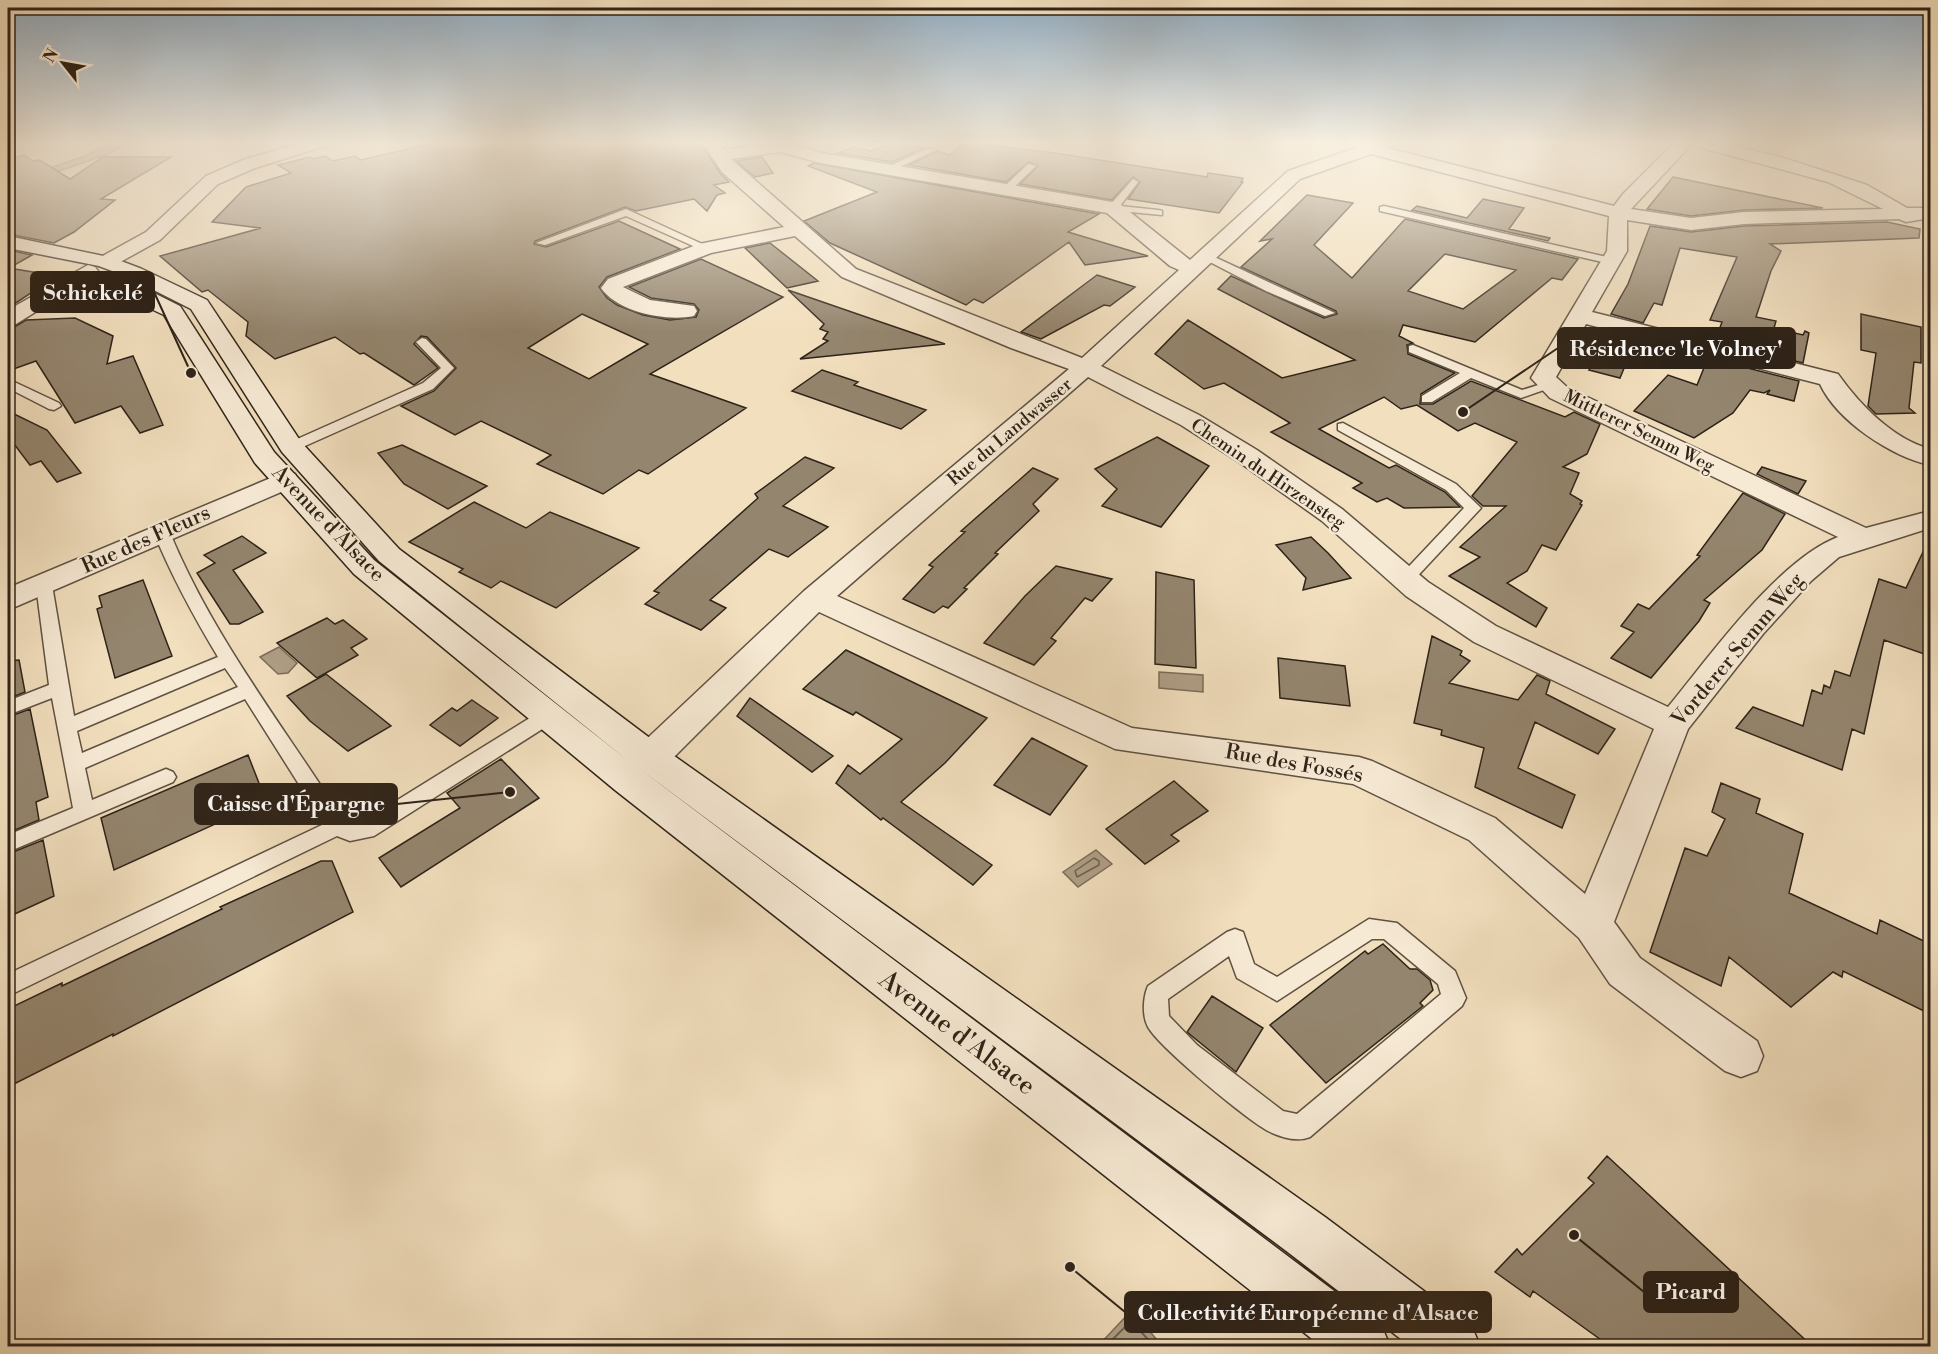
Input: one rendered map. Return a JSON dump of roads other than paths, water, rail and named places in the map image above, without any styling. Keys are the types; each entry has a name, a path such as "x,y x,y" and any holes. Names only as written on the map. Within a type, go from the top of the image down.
{"street":[{"path":"8,318 153,236 185,205"},
{"name":"Chemin du Hirzensteg","path":"769,205 849,273 1019,343 1086,367 1190,420 1248,456 1332,515 1406,579 1485,634 1673,724"},
{"path":"1097,205 1113,208 1177,262 1201,263"},
{"name":"Rue du Landwasser","path":"639,769 815,598 1086,367 1262,205"},
{"path":"1588,205 1619,213 1691,224 1744,218 1930,213"},
{"path":"1619,213 1624,205"},
{"path":"1893,205 1929,234"},
{"name":"Mittlerer Semm Weg","path":"1619,213 1616,224 1615,253 1581,316 1543,378 1559,393 1863,538"},
{"path":"686,311 647,308 622,297 611,288 615,283 706,248 797,230"},
{"name":"Avenue d'Alsace","path":"8,243 44,248 97,266 172,311 264,457 288,463 389,555 639,769 1363,1347"},
{"name":"Avenue d'Alsace","path":"8,253 97,266"},
{"path":"1581,316 1830,379"},
{"path":"1837,356 1830,379 1833,391 1906,449 1930,457"},
{"name":"Avenue d'Alsace","path":"288,463 364,567 548,716 639,769 1306,1235 1453,1347"},
{"name":"Rue des Fleurs","path":"8,600 162,533 288,463"},
{"name":"Vorderer Semm Weg","path":"1593,925 1673,724 1800,574 1829,551 1863,538 1930,519"},
{"name":"Rue des Fossés","path":"815,598 1127,740 1359,771 1482,829 1593,925 1625,971 1741,1056"},
{"path":"1287,1286 1306,1235"}],"lane":[{"path":"1113,208 1158,213"},
{"path":"1384,209 1615,253"},
{"path":"541,243 626,212 706,248"},
{"path":"1201,263 1329,313"},
{"path":"288,463 428,386 443,375 448,368 422,342"},
{"path":"1413,349 1521,394 1551,385"},
{"path":"1427,399 1470,373"},
{"path":"8,383 54,406"},
{"path":"1343,427 1451,487 1473,508 1406,579"},
{"path":"162,533 176,572 228,660 337,827 350,833 367,830 548,716"},
{"path":"44,585 59,688 84,812"},
{"path":"67,727 228,660"},
{"path":"8,708 59,688"},
{"path":"74,764 248,690"},
{"path":"8,844 166,777"},
{"path":"8,985 337,827"},
{"path":"1369,929 1389,930 1447,978 1454,998 1301,1128 1277,1122 1188,1053 1157,1021 1156,994 1235,939 1245,971 1277,990 1369,929"}],"water":[{"path":"279,647 297,663 288,673 278,674 260,657"},
{"path":"1159,672 1203,675 1203,692 1159,688"},
{"path":"1096,850 1112,864 1078,887 1063,872"},
{"path":"1132,1310 1162,1346 1098,1346"}],"place":[{"name":"Schickelé","path":"191,373"},
{"name":"Résidence 'le Volney'","path":"1463,412"},
{"name":"Caisse d'Épargne","path":"510,792"},
{"name":"Picard","path":"1574,1235"},
{"name":"Collectivité Européenne d'Alsace","path":"1070,1267"}]}
